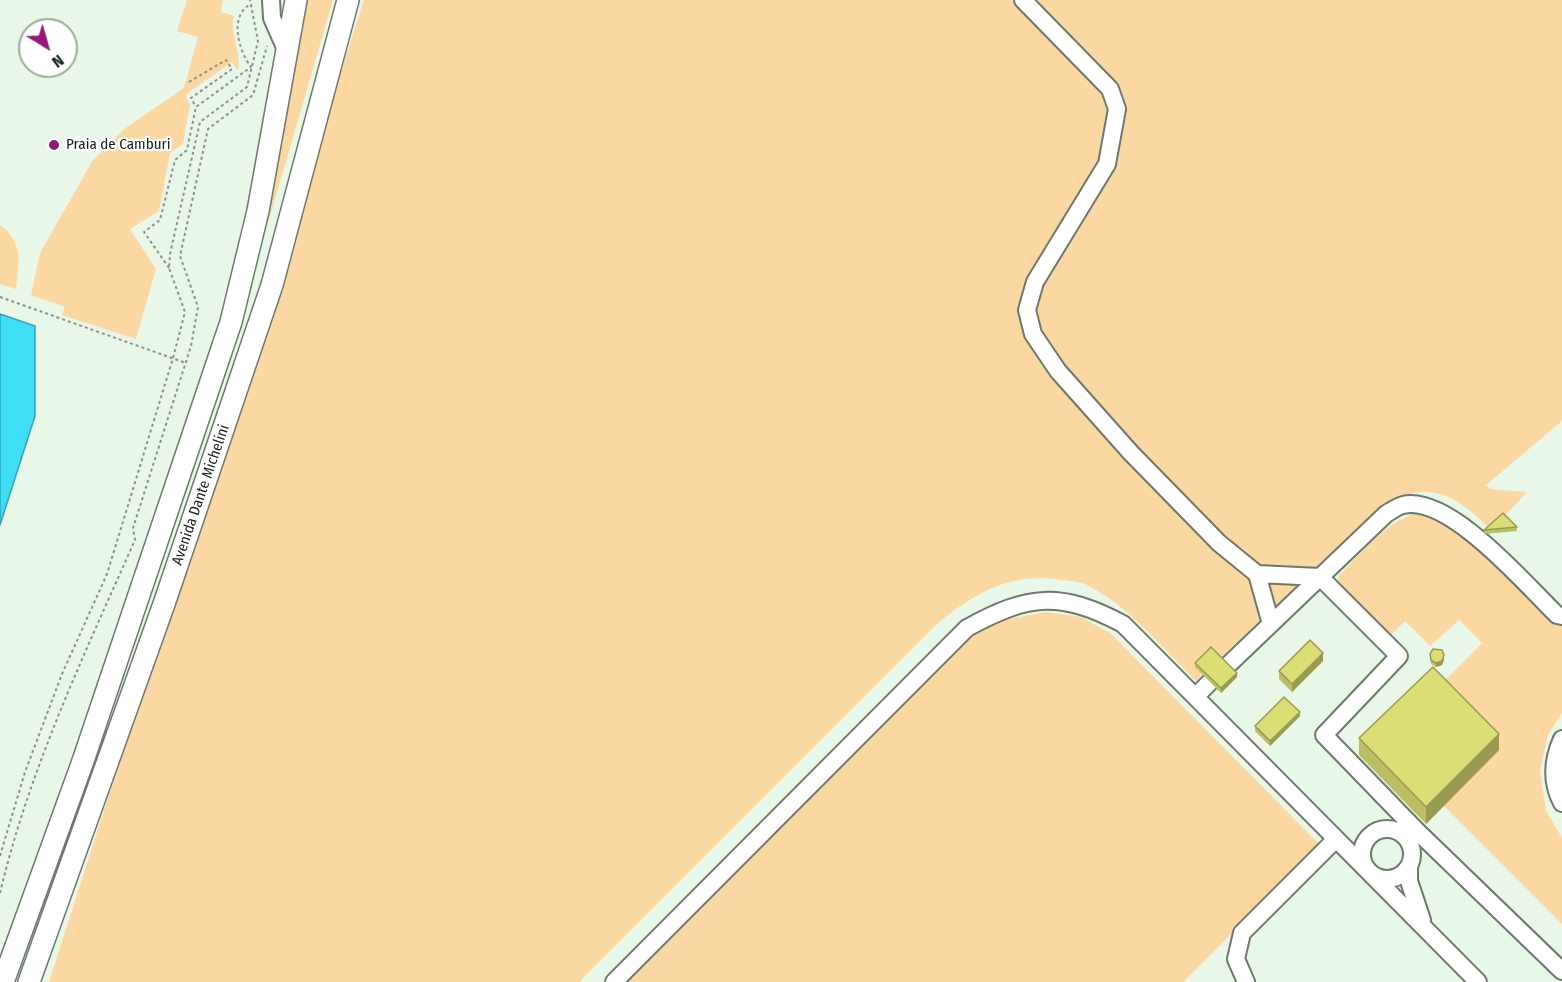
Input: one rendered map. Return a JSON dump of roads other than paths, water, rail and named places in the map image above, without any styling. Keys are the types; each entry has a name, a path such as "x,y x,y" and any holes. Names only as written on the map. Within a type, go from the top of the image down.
{"main road":[{"name":"Avenida Dante Michelini","path":"3,982 94,728 231,322 258,211 277,48 296,0"},
{"name":"Avenida Dante Michelini","path":"29,982 164,604 272,285 348,0"}],"street":[{"path":"271,0 277,48"},
{"path":"1023,0 1110,89 1117,109 1107,164 1035,282 1028,310 1033,334 1058,371 1131,453 1219,543 1257,574 1270,624"},
{"path":"1226,666 1386,514 1403,505 1433,508 1467,529 1557,615 1562,616"},
{"path":"1257,574 1320,577 1399,656 1324,735 1417,831 1562,971"},
{"path":"614,982 967,628 997,612 1022,603 1045,600 1073,603 1098,611 1123,624 1479,982"},
{"path":"1196,696 1210,682"},
{"path":"1562,739 1553,765 1557,794 1562,803"},
{"path":"1409,867 1403,873 1387,879 1370,874 1361,857 1366,839 1382,829 1392,829 1407,839 1412,857 1409,867 1413,898 1426,930"},
{"path":"1246,982 1236,959 1242,933 1336,839"}],"water":[{"path":"0,314 35,326 35,416 0,525"}],"place":[{"name":"Praia de Camburi","path":"54,145"}]}
